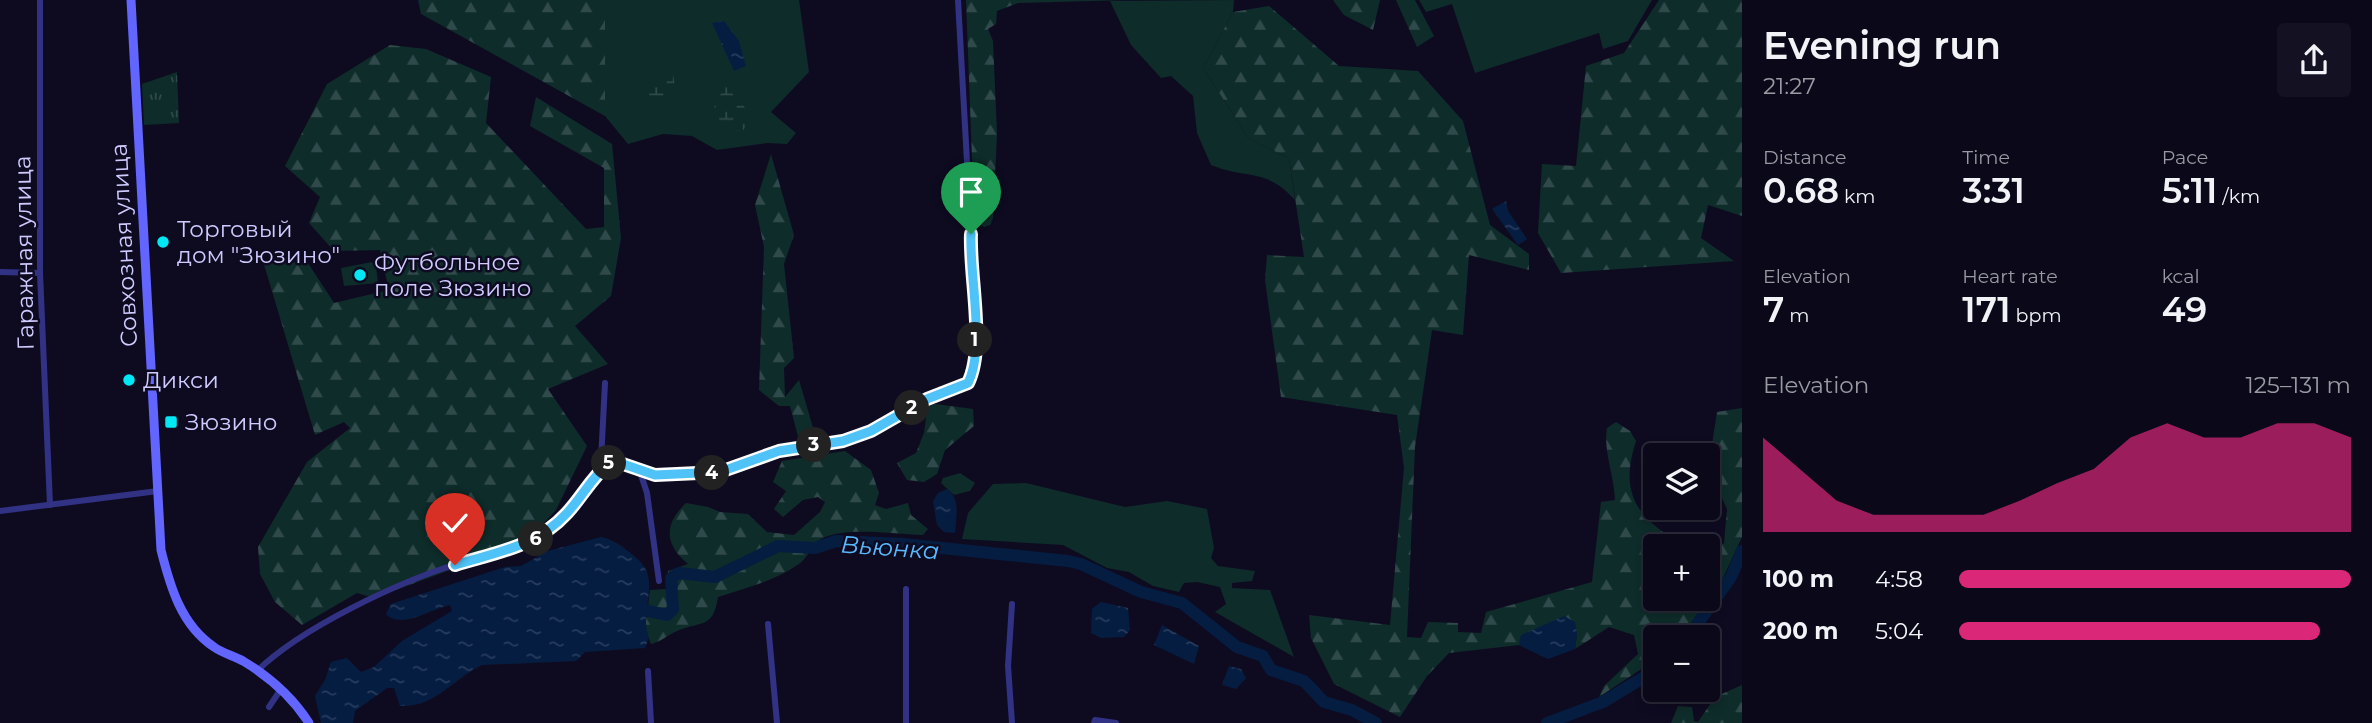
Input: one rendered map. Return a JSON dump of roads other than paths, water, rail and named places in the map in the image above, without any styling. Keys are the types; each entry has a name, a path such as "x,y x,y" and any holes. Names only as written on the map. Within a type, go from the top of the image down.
{"street":[{"name":"Гаражная улица","path":"40,0 40,273 50,505"},
{"name":"Совхозная улица","path":"131,0 161,550 171,592 182,612 213,647 257,671 281,690 308,721"},
{"path":"257,671 277,654 326,623 405,583 540,538 577,502 597,473 609,463 623,464 655,475 720,472 779,451 843,441 871,431 927,399 968,383 973,374 976,316 970,265 971,234 958,0"},
{"path":"0,272 40,273"},
{"path":"597,473 601,461 606,383"},
{"path":"640,472 647,493 659,581"},
{"path":"0,511 158,491"},
{"path":"906,589 906,723"},
{"path":"1012,604 1008,666 1012,723"},
{"path":"768,624 776,723"},
{"path":"648,671 651,723"},
{"path":"269,707 281,690"},
{"path":"1094,721 1116,723"}],"water":[{"path":"724,21 739,41 746,66 734,71 712,23"},
{"path":"1506,201 1508,211 1527,239 1518,245 1492,209"},
{"path":"947,489 956,503 955,533 944,532 937,525 933,501 938,493"},
{"path":"601,537 615,542 634,556 648,574 646,626 649,637 645,648 585,652 576,661 482,665 424,702 400,706 394,688 387,688 355,711 353,723 321,723 315,696 325,680 331,662 347,658 361,672 374,667 402,641 452,611 450,605 400,620 386,614 391,604 505,567 521,566 548,551"},
{"path":"1101,602 1128,608 1130,630 1124,637 1101,638 1091,633 1092,609"},
{"path":"1564,616 1575,622 1575,649 1548,659 1519,645 1521,635"},
{"path":"1162,625 1199,646 1194,664 1154,645"},
{"path":"1229,666 1241,669 1246,678 1236,689 1222,685"}],"waterway":[{"name":"Вьюнка","path":"636,603 648,611 667,615 673,609 671,578 679,573 715,577 778,546 815,548 836,541 903,544 1068,561 1081,564 1141,592 1182,603 1237,647 1263,656 1271,670 1304,681 1324,702 1352,710 1376,723"},
{"name":"Вьюнка","path":"1697,625 1731,577 1742,551"},
{"name":"Вьюнка","path":"1547,723 1603,702 1643,678"}],"place":[{"name":"Торговый дом \"Зюзино\"","path":"163,242"},
{"name":"Футбольное поле Зюзино","path":"360,275"},
{"name":"Дикси","path":"129,380"},
{"name":"Зюзино","path":"171,422"}]}
